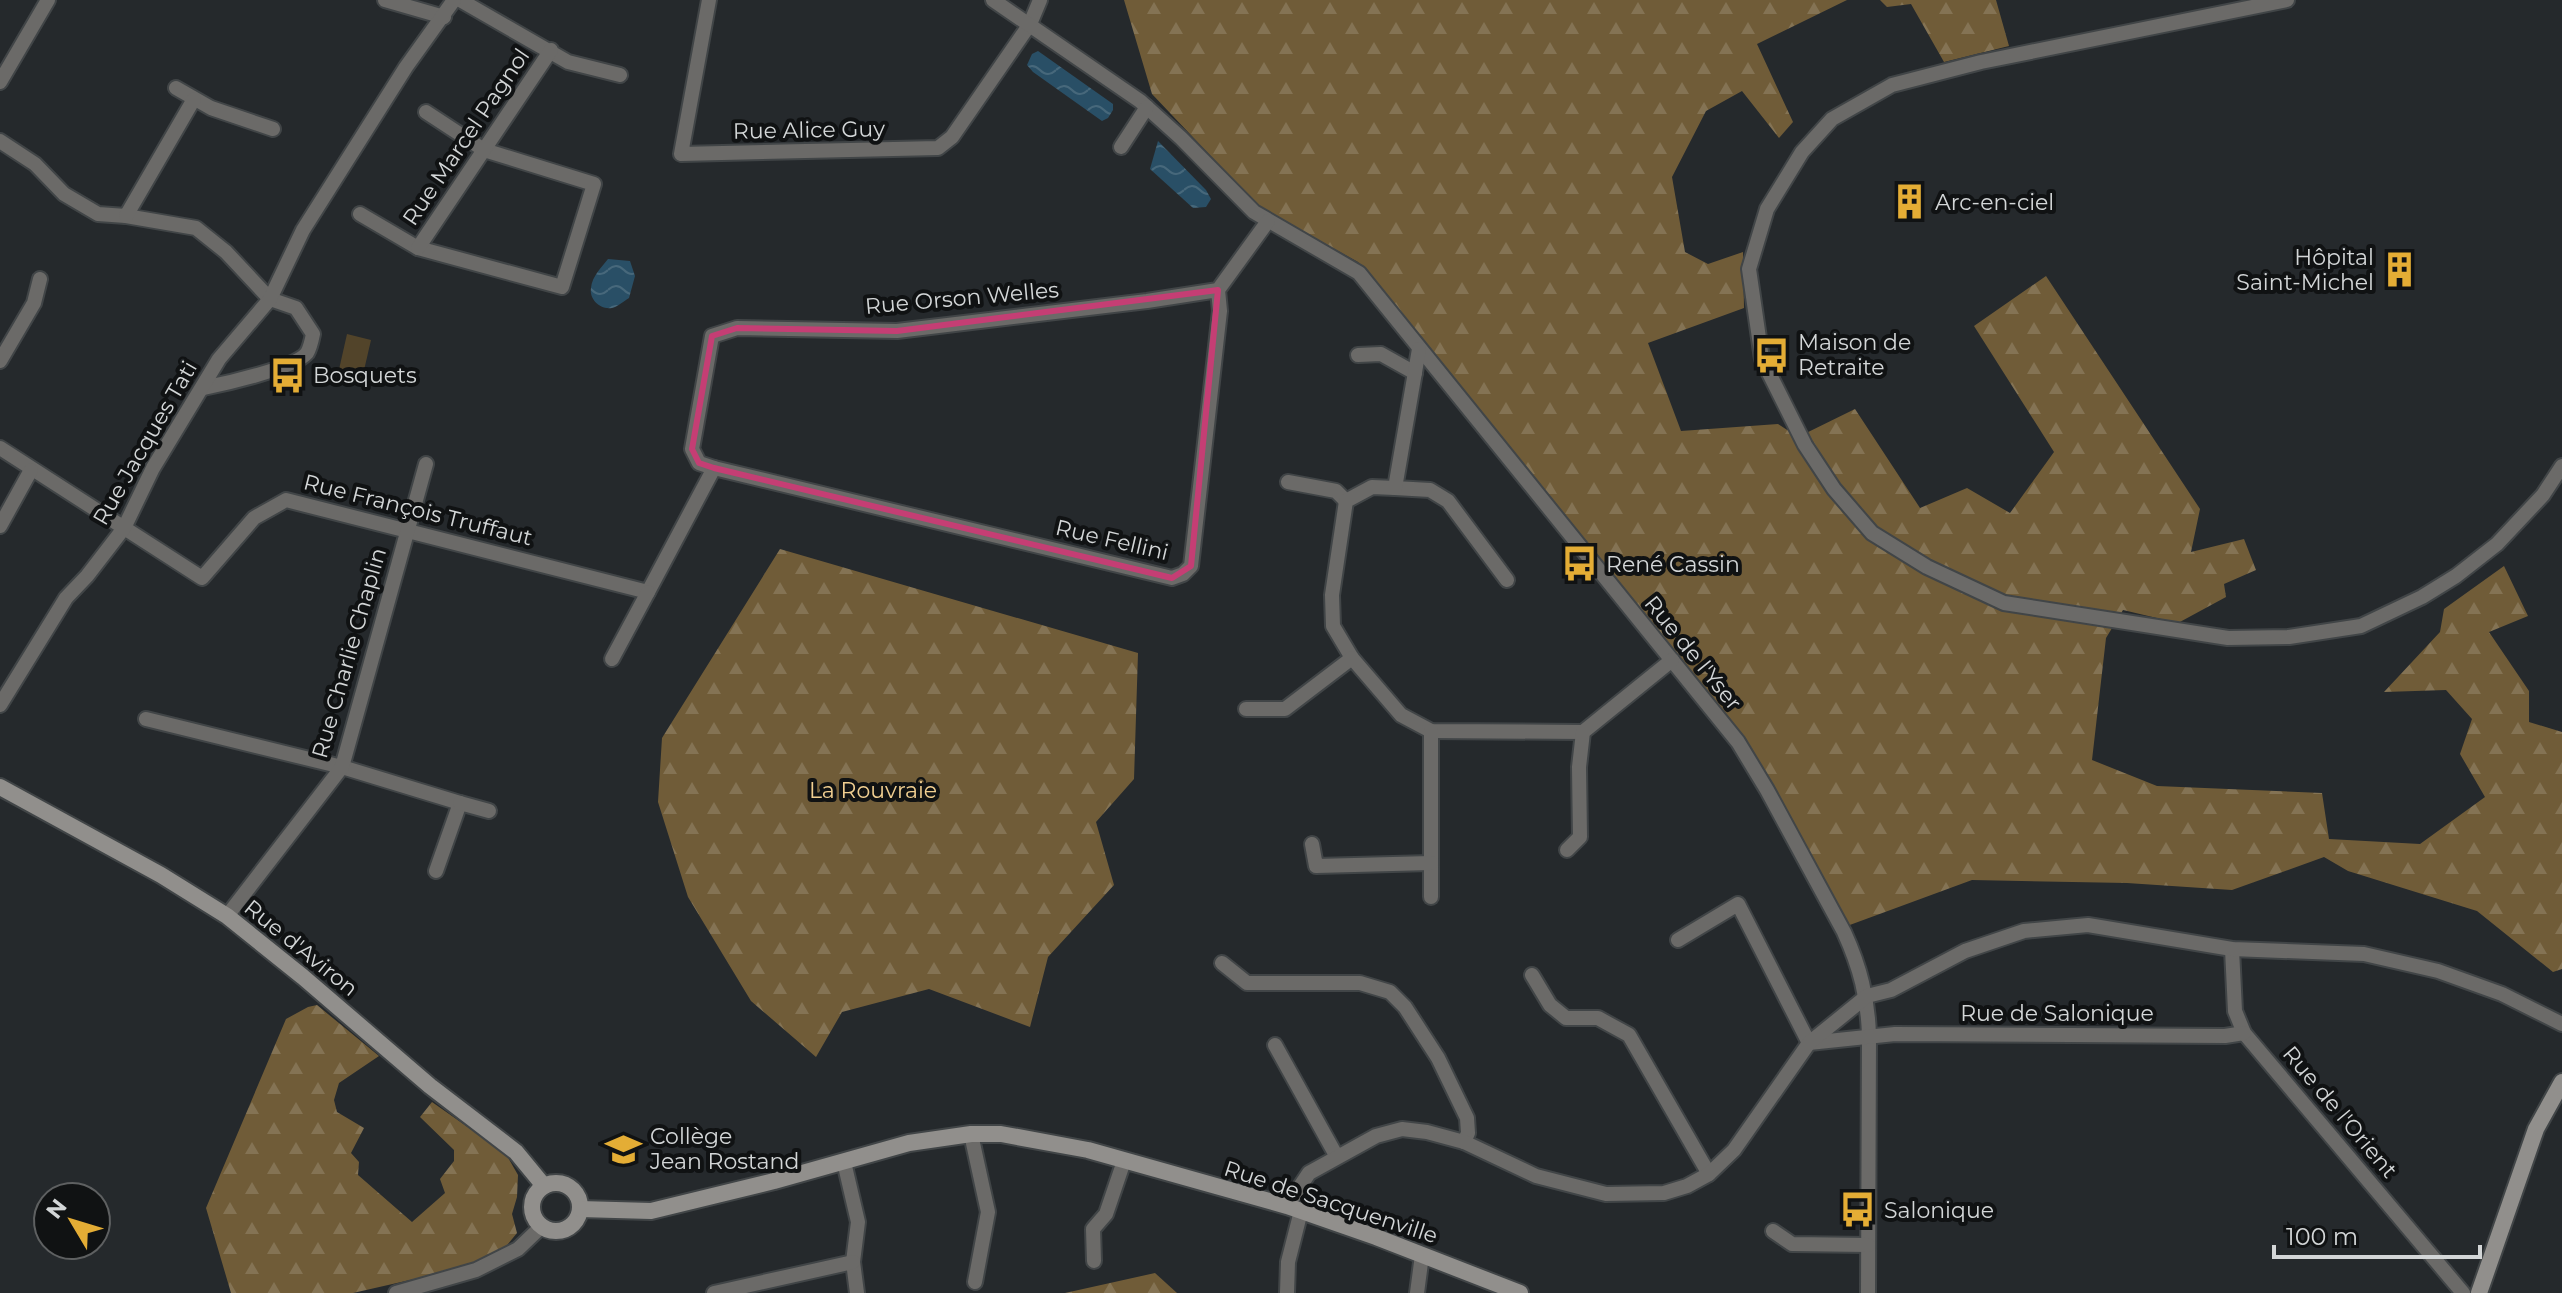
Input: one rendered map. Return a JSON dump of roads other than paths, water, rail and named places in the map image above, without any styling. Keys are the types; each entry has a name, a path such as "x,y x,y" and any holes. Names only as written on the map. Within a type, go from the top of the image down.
{"street":[{"path":"0,82 48,0"},
{"path":"385,0 444,17"},
{"name":"Rue Jacques Tati","path":"0,705 66,598 124,528 153,468 219,359 270,299 303,230 406,67 454,0"},
{"path":"460,0 568,62 620,75"},
{"name":"Rue Alice Guy","path":"709,0 681,154 938,148 952,137 1030,24"},
{"name":"Rue de l'Yser","path":"993,0 1147,107 1254,212 1359,273 1569,537 1738,742 1844,932 1867,996 1868,1293"},
{"path":"1030,24 1040,0"},
{"path":"2287,0 1921,77 1892,85 1832,119 1802,152 1767,209 1749,269 1762,359 1805,445 1834,489 1872,533 1927,567 2004,603 2228,638 2289,637 2361,626 2422,597 2456,576 2497,544 2543,495 2562,466"},
{"name":"Rue Marcel Pagnol","path":"418,248 551,50"},
{"path":"176,88 211,108 273,129"},
{"path":"126,216 194,99"},
{"path":"1121,147 1147,107"},
{"path":"360,214 418,248 562,287 594,184 484,150 426,112"},
{"path":"0,141 35,164 64,194 98,214 196,228 226,252 270,299 296,308 313,334 308,352 274,369 203,388"},
{"path":"1218,290 1268,221"},
{"path":"0,361 34,303 40,279"},
{"name":"Rue Orson Welles","path":"714,468 699,463 692,449 712,336 737,328 897,331 1218,290"},
{"name":"Rue Fellini","path":"714,468 1172,578 1183,574 1191,566 1220,311 1218,290"},
{"path":"1395,488 1419,349"},
{"path":"1358,355 1381,354 1415,373"},
{"path":"0,448 124,528"},
{"name":"Rue Charlie Chaplin","path":"227,916 342,767 426,464"},
{"path":"612,659 714,468"},
{"path":"0,526 31,470"},
{"path":"1288,482 1336,491 1346,501"},
{"path":"1346,501 1372,487 1430,490 1448,501 1507,580"},
{"name":"Rue François Truffaut","path":"124,528 202,578 254,518 286,500 648,592"},
{"path":"1346,501 1332,595 1333,626 1352,658 1401,715 1431,731 1583,732 1672,660"},
{"path":"1246,709 1285,709 1352,658"},
{"path":"146,719 342,767 489,811"},
{"path":"1431,731 1431,897"},
{"path":"1567,850 1580,837 1579,767 1583,732"},
{"name":"Rue d'Aviron","path":"0,787 161,875 227,916 430,1086 516,1152 544,1186"},
{"path":"436,871 460,803"},
{"path":"1312,844 1316,866 1431,863"},
{"path":"1678,940 1738,904 1809,1043"},
{"path":"1287,1293 1294,1208 1309,1173 1376,1136 1402,1129 1427,1132 1464,1142 1536,1176 1606,1194 1664,1193 1687,1186 1709,1174 1734,1150 1809,1043 1867,996 1891,990 1965,951 2024,931 2088,925 2232,949 2364,954 2438,971 2502,994 2562,1024"},
{"path":"2232,949 2235,1011 2244,1033"},
{"path":"1222,963 1247,983 1360,983 1390,992 1405,1007 1438,1058 1467,1118 1468,1133 1464,1142"},
{"path":"1532,975 1550,1005 1566,1018 1598,1018 1629,1035 1709,1174"},
{"name":"Rue de Salonique","path":"1809,1043 1869,1036 2225,1036 2244,1033"},
{"name":"Rue de l'Orient","path":"2244,1033 2463,1293"},
{"path":"1275,1045 1337,1157"},
{"path":"2479,1293 2536,1129 2562,1082"},
{"path":"971,1134 988,1212 975,1282"},
{"name":"Rue de Sacquenville","path":"580,1209 651,1211 909,1143 971,1134 1001,1134 1088,1150 1294,1208 1520,1293"},
{"path":"1094,1261 1093,1229 1106,1214 1124,1161"},
{"path":"844,1162 858,1222 853,1262 857,1293"},
{"path":"559,1183 567,1185 577,1196 580,1209 578,1218 565,1229 557,1230 542,1226 533,1214 532,1205 538,1191 544,1186 559,1183"},
{"path":"396,1293 476,1270 518,1249 542,1226"},
{"path":"1773,1231 1792,1244 1868,1245"},
{"path":"1417,1293 1422,1255"},
{"path":"714,1293 853,1262"}],"water":[{"path":"1038,51 1113,104 1108,118 1102,121 1033,72 1027,65 1032,54"},
{"path":"1158,141 1206,190 1211,199 1206,207 1193,208 1150,169"},
{"path":"608,259 630,261 635,276 629,298 612,308 596,303 591,292 595,276"}],"place":[{"name":"Arc-en-ciel","path":"1909,202"},
{"name":"Hôpital Saint-Michel","path":"2400,270"},
{"name":"Maison de Retraite","path":"1772,355"},
{"name":"Bosquets","path":"287,375"},
{"name":"René Cassin","path":"1580,564"},
{"name":"Collège Jean Rostand","path":"624,1149"},
{"name":"Salonique","path":"1858,1210"}],"park label":[{"name":"La Rouvraie","path":"873,790"}]}
